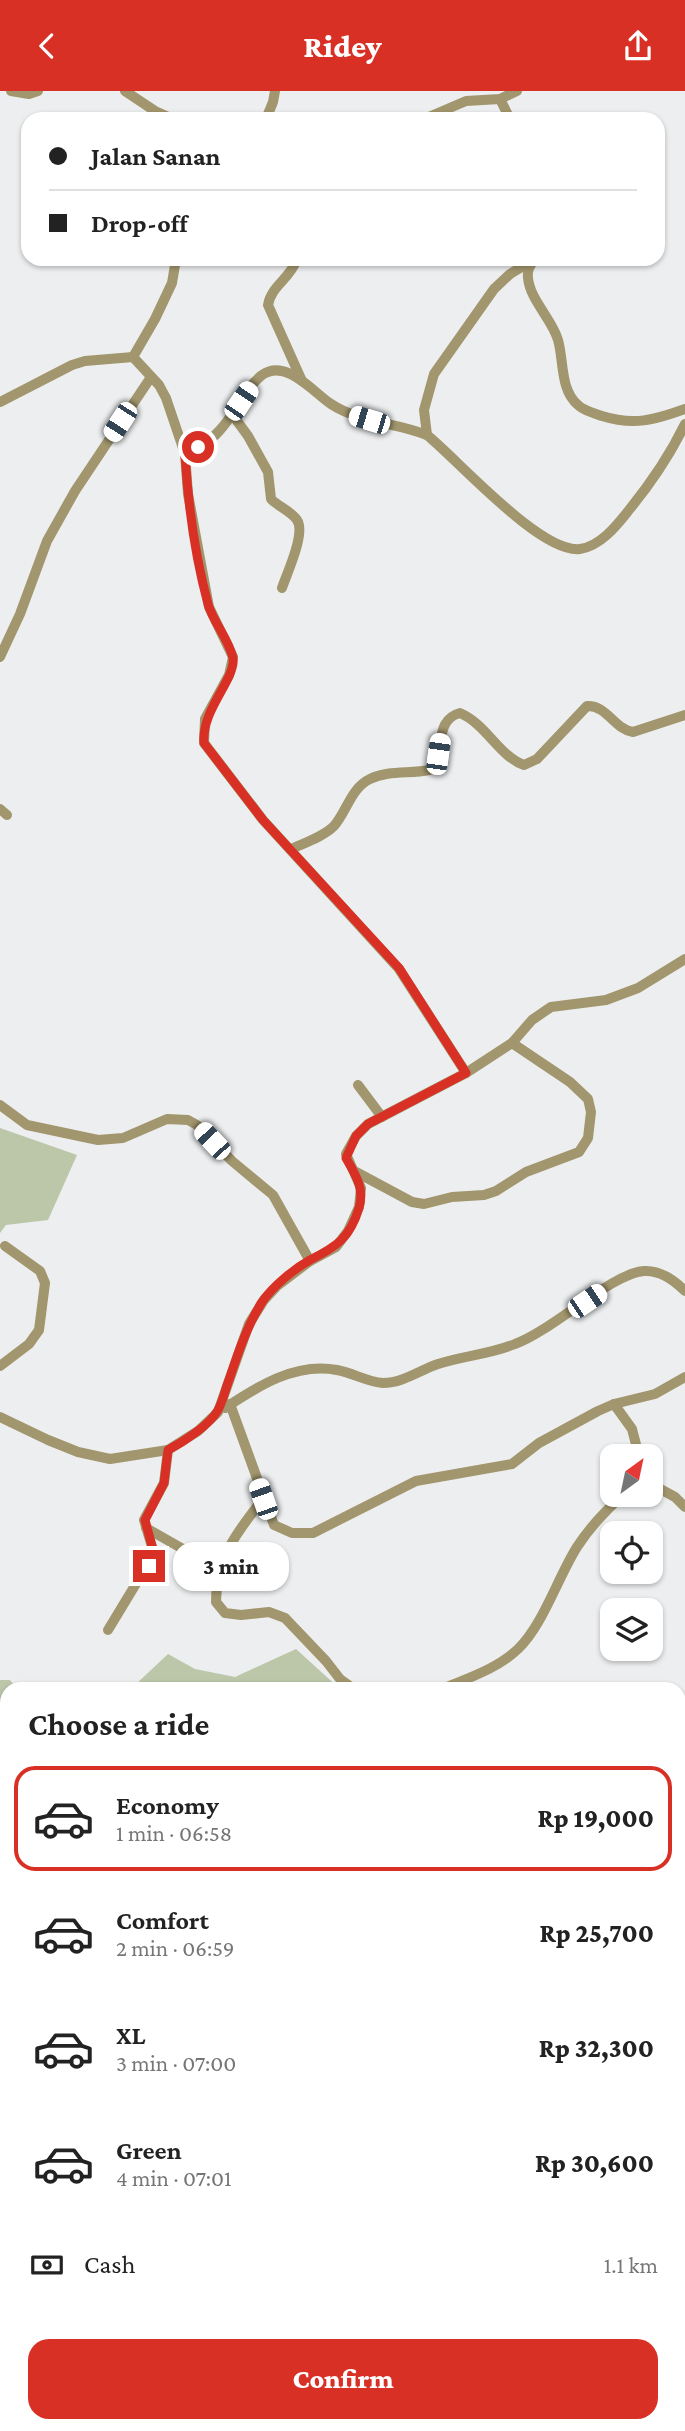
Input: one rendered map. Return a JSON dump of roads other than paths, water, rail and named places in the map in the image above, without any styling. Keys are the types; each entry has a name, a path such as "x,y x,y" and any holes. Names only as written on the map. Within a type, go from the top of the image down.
{"street":[{"path":"11,91 29,94 38,91"},
{"path":"125,91 157,112"},
{"path":"268,112 275,91"},
{"path":"440,112 466,101 500,99 517,91"},
{"path":"500,99 506,112"},
{"path":"133,356 155,319 172,282 175,266"},
{"path":"294,266 286,279 269,295 268,305 302,381"},
{"path":"427,435 424,410 434,374 494,289 510,274 524,266"},
{"path":"532,266 527,275 529,285 558,339 566,388 571,398 585,410 620,422 633,423 660,418 685,409"},
{"path":"133,356 166,398 185,454 188,494 209,607 233,657 229,675 205,719 204,743 263,820 399,968 466,1073"},
{"path":"0,402 72,365 133,356"},
{"path":"185,454 210,440 250,387 269,371 279,370 290,373 342,411 427,435 537,533 568,549 583,549 598,541 619,523 647,489 685,424"},
{"path":"0,657 20,614 47,541 75,491 151,377"},
{"path":"232,414 268,472 271,499 299,524 298,542 282,588"},
{"path":"291,849 335,825 355,791 368,780 380,775 429,770 436,762 445,725 454,715 460,713 477,723 514,760 524,765 537,759 587,706 600,709 618,725 633,732 685,715"},
{"path":"218,1412 249,1324 264,1300 277,1286 310,1261 336,1247 348,1231 359,1207 360,1188 356,1173 346,1158 361,1129 466,1073 512,1043 532,1020 551,1007 606,1000 638,988 685,959"},
{"path":"356,1173 412,1202 424,1205 452,1197 475,1196 496,1191 526,1173 579,1152 588,1137 591,1112 588,1099 570,1082 512,1043"},
{"path":"358,1085 382,1117"},
{"path":"0,1105 27,1125 97,1140 123,1138 167,1119 188,1119 273,1195 310,1261"},
{"path":"0,1366 29,1344 39,1330 45,1283 40,1271 5,1246"},
{"path":"0,1417 48,1440 98,1458 110,1459 168,1450 198,1431 230,1404 298,1370 338,1370 385,1383 397,1381 435,1365 515,1345 550,1326 632,1273 656,1272 670,1278 685,1291"},
{"path":"230,1404 274,1525 292,1533 313,1533 416,1481 512,1464 539,1443 614,1404 655,1394 685,1377"},
{"path":"614,1404 632,1429 636,1444"},
{"path":"108,1630 151,1559 153,1550 145,1520 164,1483 168,1450"},
{"path":"663,1490 685,1507"},
{"path":"263,1499 234,1535 220,1570 216,1602 225,1613 241,1615 268,1612 285,1618 344,1682"},
{"path":"458,1682 499,1664 520,1648 531,1633 577,1547 610,1507"},
{"path":"146,1528 220,1570"}]}
